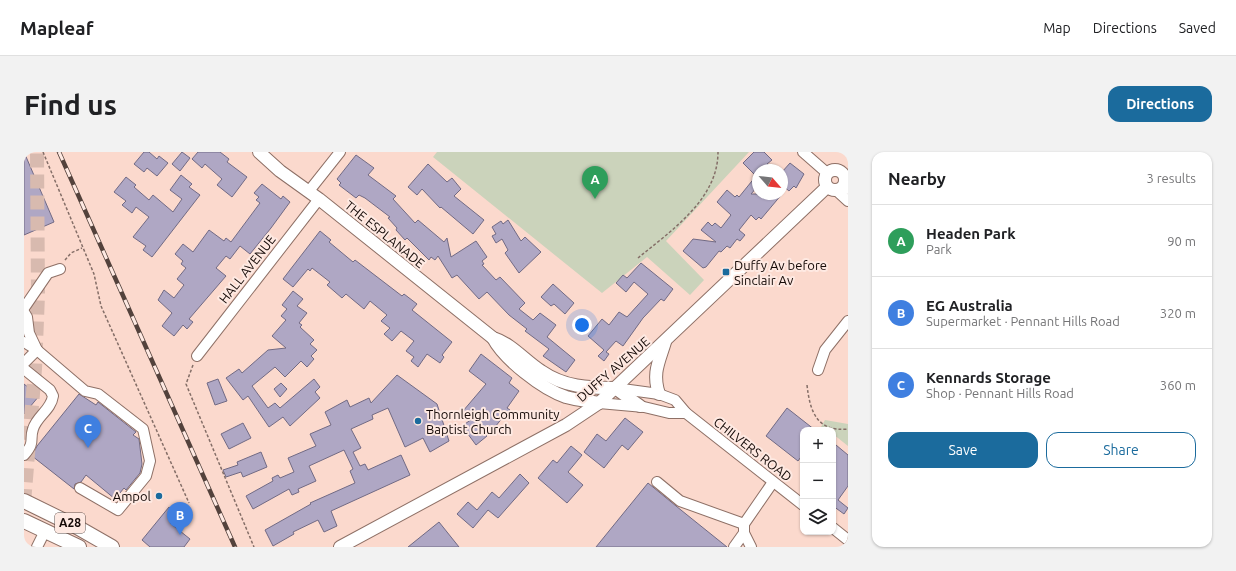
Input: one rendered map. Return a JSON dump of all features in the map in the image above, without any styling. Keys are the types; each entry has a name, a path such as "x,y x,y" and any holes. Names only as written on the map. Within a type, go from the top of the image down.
{"highway":[{"name":"A28","path":"24,501 77,526 112,547"},
{"name":"A28","path":"24,521 79,547"}],"main road":[{"name":"THE ESPLANADE","path":"259,152 280,171 309,191 493,338 504,342 549,376 576,387 615,388"},
{"path":"827,172 837,169 841,182"},
{"name":"DUFFY AVENUE","path":"340,547 566,425 599,403 665,341 841,182"},
{"name":"THE ESPLANADE","path":"493,338 499,349 546,387 566,396 599,403"},
{"path":"659,394 655,382 656,373 665,341"},
{"path":"576,387 599,403"},
{"path":"615,388 640,406"}],"street":[{"path":"309,191 340,152"},
{"path":"803,152 827,172"},
{"path":"841,182 848,201"},
{"name":"HALL AVENUE","path":"196,356 319,199"},
{"path":"24,308 48,273 60,269"},
{"path":"24,312 27,317 25,327 37,350"},
{"path":"818,370 825,350 848,321"},
{"path":"24,342 37,350 85,391 98,394 142,429 150,461 146,476 118,510 80,488"},
{"path":"24,363 37,350"},
{"path":"24,369 50,390 53,396 48,409 34,427 32,446 24,455"},
{"name":"CHILVERS ROAD","path":"615,388 659,394 675,400 686,413 800,503"},
{"path":"599,403 640,406 669,413 686,413"},
{"path":"657,482 680,501 744,528 751,547"},
{"path":"734,547 744,528 773,482"},
{"path":"836,530 848,540"},
{"path":"37,547 45,531"}],"path":[{"path":"43,152 94,274 101,306 189,503"},
{"path":"638,258 688,215 705,194 718,164 718,152"},
{"path":"60,269 71,253 82,248"},
{"path":"196,356 186,384 254,547"},
{"path":"807,385 811,411 820,423 830,428 848,429"}],"green space":[{"path":"437,152 749,152 666,241 704,280 690,295 647,257 602,293 433,157"},
{"path":"825,420 848,424 848,446 836,436 836,427 821,427"}],"building":[{"path":"24,152 54,222 24,235"},
{"path":"144,152 149,152 157,159 159,156 168,163 157,176 147,168 144,172 134,164"},
{"path":"182,152 190,158 180,171 172,164"},
{"path":"198,152 220,152 229,159 227,162 247,177 232,197 217,185 222,179 205,164 202,168 192,159"},
{"path":"754,152 764,152 772,160 767,164 752,164 752,172 743,163"},
{"path":"356,155 374,168 368,175 396,196 393,199 415,223 418,220 444,242 447,238 451,257 476,241 487,257 482,261 484,264 482,265 496,280 500,277 525,303 519,309 533,320 540,313 556,325 547,337 575,360 566,372 543,356 549,349 525,331 527,329 509,315 487,292 479,299 457,275 452,278 438,256 435,260 431,257 429,260 407,238 405,240 388,218 390,217 365,198 359,195 356,198 339,185 341,183 337,179"},
{"path":"790,163 804,174 796,188 794,186 789,191 788,190 788,165"},
{"path":"428,164 447,182 452,178 461,189 454,196 484,220 473,234 441,207 440,208 422,189 417,195 408,187"},
{"path":"181,175 192,184 189,187 200,195 152,257 143,250 146,246 133,237 149,217 136,207 132,213 122,205 126,201 114,192 126,177 136,185 134,187 149,200 153,195 173,212 182,199 170,190"},
{"path":"752,181 752,200 777,200 761,219 759,217 756,220 751,215 739,230 745,235 740,241 737,239 730,248 727,246 721,252 719,251 706,267 703,268 683,251 693,239 716,242 701,230 708,222 712,226 715,223 721,228 731,215 717,202 727,190 735,197 737,195 739,197"},
{"path":"262,184 281,199 283,196 290,202 250,254 240,246 230,259 226,256 216,268 226,276 189,319 193,322 187,329 183,325 174,336 162,326 172,313 158,300 164,290 174,298 184,285 177,279 186,268 181,264 183,261 175,254 183,244 193,252 209,230 224,241 226,238 231,242 260,203 256,200 259,197 254,193"},
{"path":"508,220 521,241 525,237 541,252 519,273 505,253 508,250 502,239 496,243 492,236 496,234 492,227 501,221 503,224"},
{"path":"320,231 331,240 329,242 353,262 355,260 402,296 404,294 417,304 412,310 452,342 442,355 444,357 440,363 427,354 418,367 411,361 414,357 406,351 414,341 401,331 392,341 384,334 390,328 381,321 387,315 370,301 364,309 346,294 342,298 327,285 330,282 312,268 310,271 308,269 293,287 283,279"},
{"path":"641,263 673,289 664,301 661,299 643,318 623,346 616,341 606,352 609,354 604,361 598,356 604,350 588,336 602,319 609,325 619,312 627,317 648,294 634,282 626,292 616,283 623,275 627,278"},
{"path":"553,284 574,303 565,314 554,304 551,306 541,297"},
{"path":"293,291 303,299 297,306 307,313 299,323 302,325 300,327 314,340 310,344 317,350 311,356 314,359 307,367 301,361 285,377 275,367 252,386 268,408 275,403 280,408 314,379 320,387 315,392 320,398 290,426 283,417 269,427 248,396 243,400 226,378 239,369 242,373 268,350 286,348 272,336 286,320 281,316 287,309 282,305"},
{"path":"481,354 512,378 509,383 519,391 507,408 510,410 504,418 503,417 495,427 485,434 487,436 476,445 462,426 472,419 463,411 486,384 469,371"},
{"path":"397,375 437,404 449,441 430,452 423,438 405,447 388,408 372,415 373,419 351,429 361,448 353,452 360,466 365,464 368,470 401,455 410,475 331,511 337,526 324,532 318,520 293,532 294,534 273,546 265,530 311,504 310,503 355,483 350,471 353,469 344,450 309,466 316,481 298,489 299,492 292,495 289,489 253,509 246,496 273,481 272,478 278,475 280,478 294,472 288,458 316,446 310,434 331,425 325,412 347,400 350,407 369,398 371,403"},
{"path":"218,379 227,401 215,405 207,383"},
{"path":"281,383 287,389 280,397 274,389"},
{"path":"24,384 39,396 24,414"},
{"path":"79,394 96,405 98,402 136,432 133,435 139,439 142,464 140,473 126,490 124,488 115,499 86,475 81,482 75,484 74,489 32,456 37,446"},
{"path":"787,408 811,427 800,427 800,458 798,461 766,436"},
{"path":"625,418 643,432 628,450 622,445 604,468 584,452 597,434 606,441"},
{"path":"243,423 251,438 229,449 221,434"},
{"path":"836,445 848,455 848,486 838,500 848,508 844,514 836,508"},
{"path":"571,446 582,455 568,472 583,485 567,503 538,478 553,460 557,463"},
{"path":"261,452 267,467 243,477 241,472 226,477 223,470 238,465 237,462"},
{"path":"520,474 529,483 498,518 488,510 473,528 457,514 468,502 477,510 492,492 499,498"},
{"path":"648,483 676,506 727,547 596,547"},
{"path":"169,507 178,514 170,523 190,539 184,547 150,547 142,540"},
{"path":"439,522 459,547 408,547"}],"tunnel":[{"path":"24,503 35,369 38,295 37,152"}],"railway":[{"path":"59,152 235,547"}],"place":[{"name":"Headen Park","path":"595,199"},
{"name":"Duffy Av before Sinclair Av","path":"726,272"},
{"name":"Thornleigh Community Baptist Church","path":"418,421"},
{"name":"Kennards Storage","path":"88,448"},
{"name":"Ampol","path":"159,496"},
{"name":"EG Australia","path":"180,535"}]}
